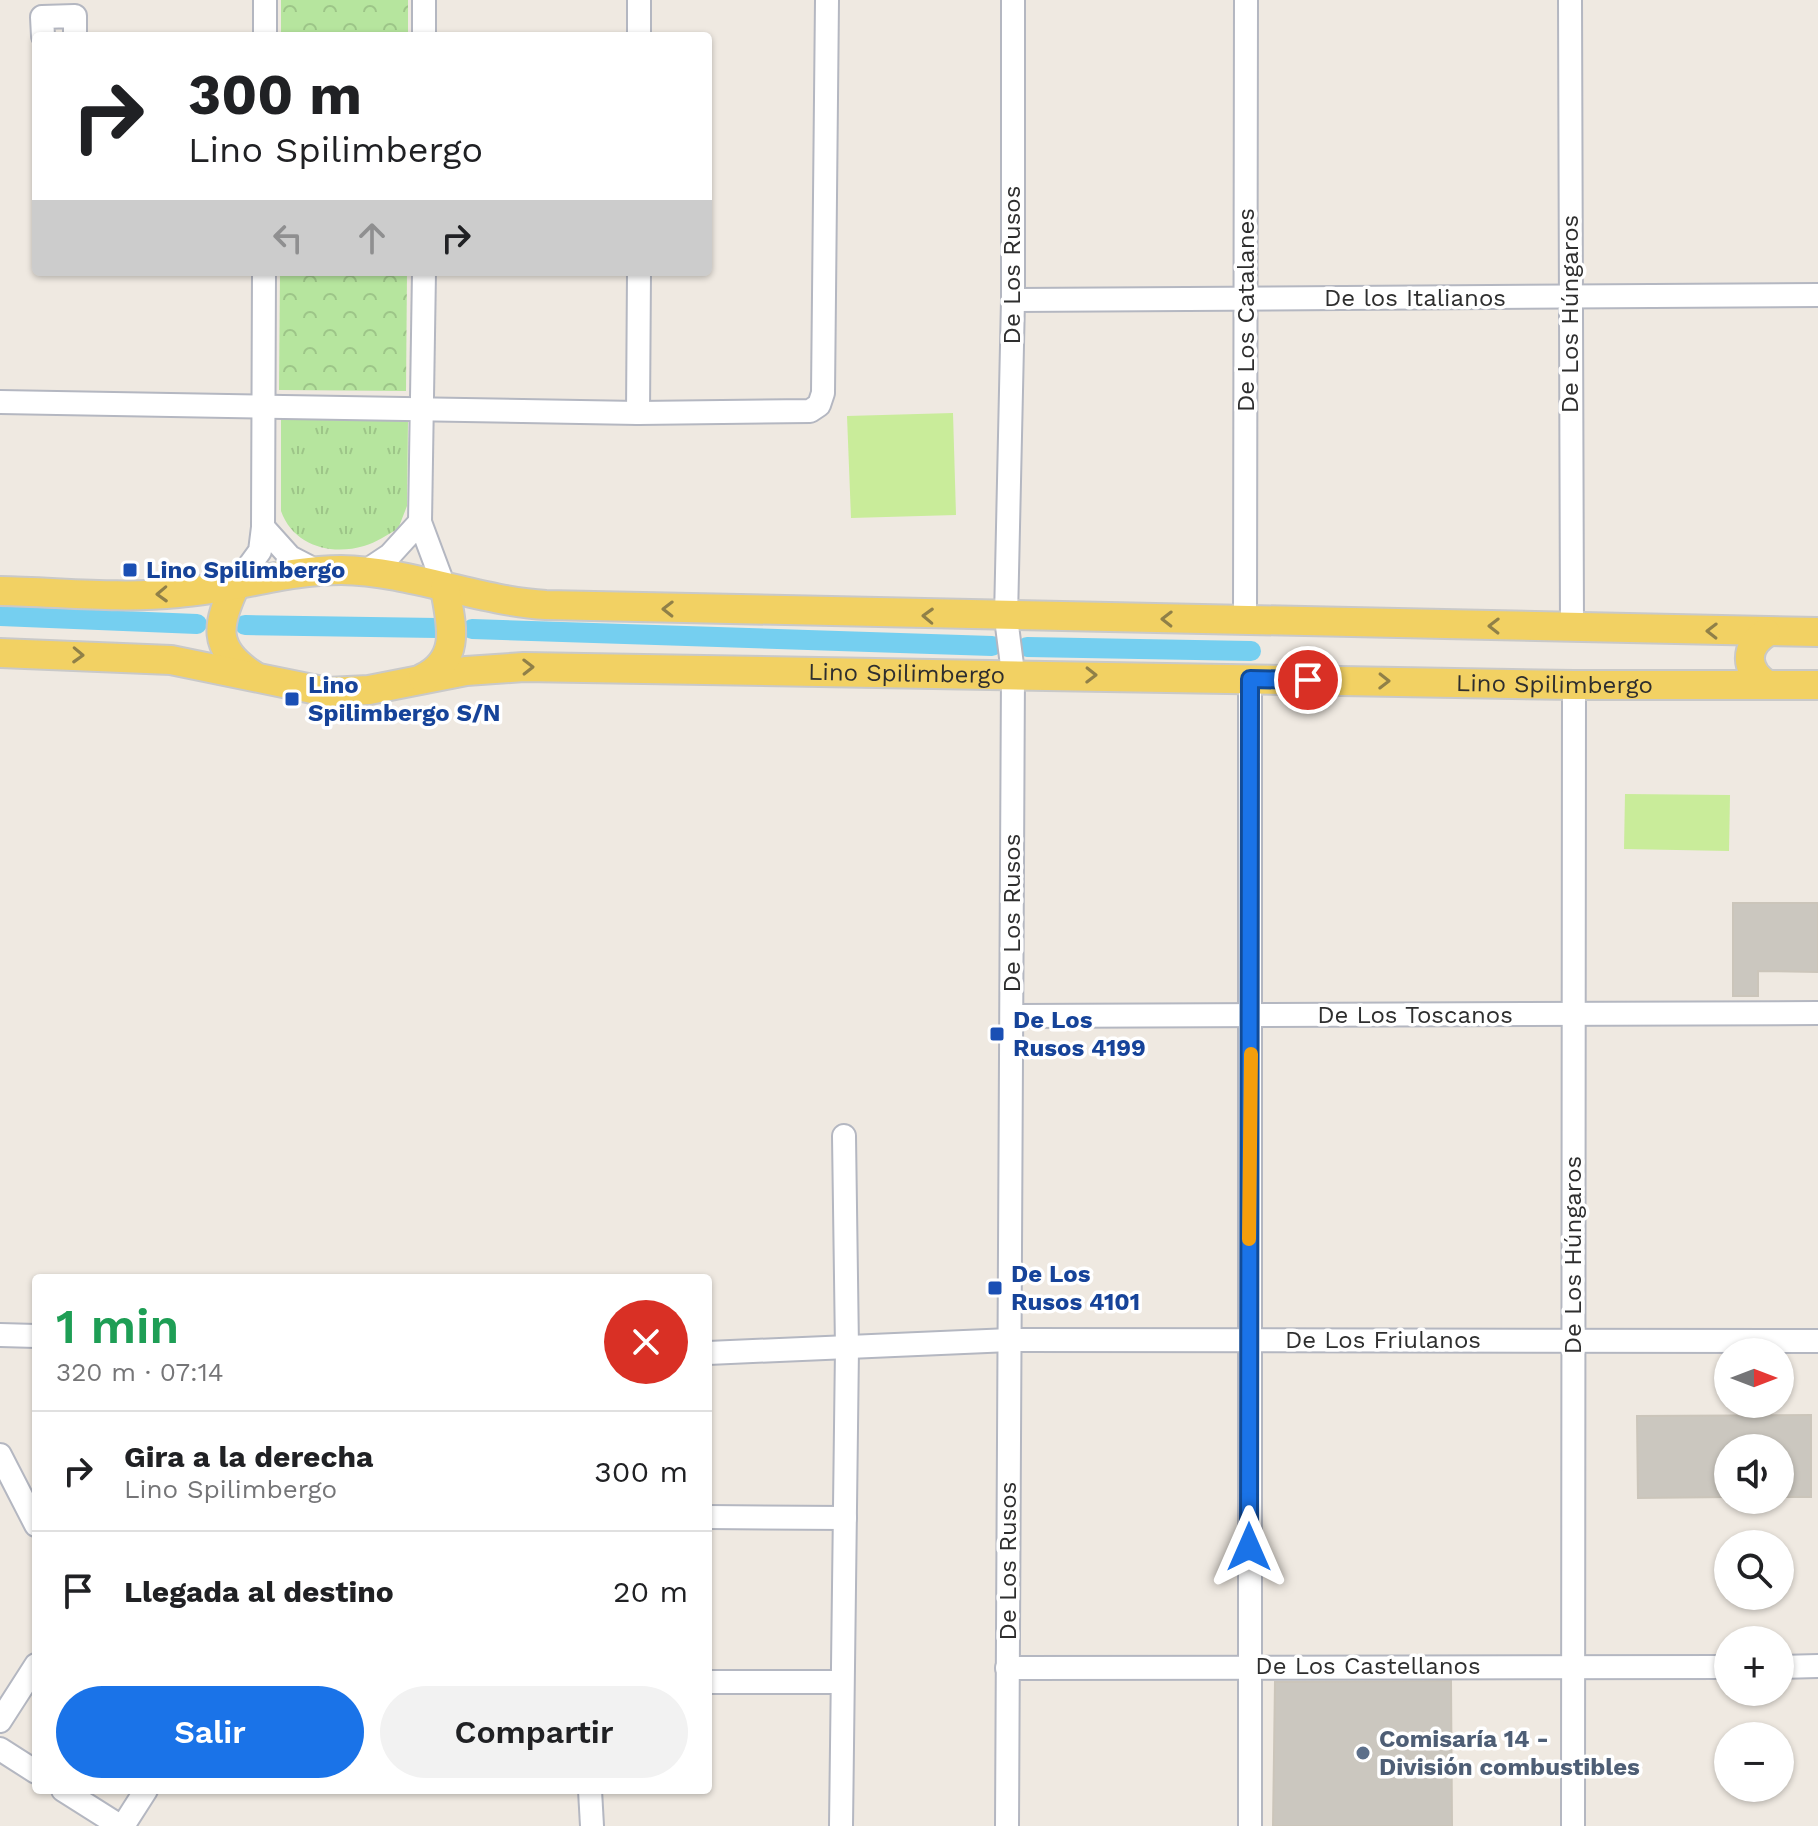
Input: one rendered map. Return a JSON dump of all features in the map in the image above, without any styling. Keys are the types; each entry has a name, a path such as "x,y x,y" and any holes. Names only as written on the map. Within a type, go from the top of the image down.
{"main road":[{"path":"0,591 157,595 317,571 366,571 534,605 1006,618 1818,632"},
{"path":"236,584 221,619 221,639 232,659 253,675"},
{"path":"419,680 440,667 452,645 453,625 445,589"},
{"path":"1766,633 1757,639 1749,658 1751,669 1766,684"},
{"name":"Lino Spilimbergo","path":"0,653 151,658 253,675 327,692 369,690 466,671 524,667 1574,685 1818,685"}],"street":[{"path":"265,0 265,32"},
{"path":"424,0 424,32"},
{"path":"639,0 639,32"},
{"path":"0,402 799,414 819,405 823,393 827,0"},
{"name":"De Los Rusos","path":"1007,1826 1013,673 1006,618 1013,300 1013,0"},
{"name":"De Los Catalanes","path":"1245,620 1246,0"},
{"name":"De Los Húngaros","path":"1570,0 1572,628"},
{"path":"43,32 42,17 75,16 75,32"},
{"path":"236,584 260,551 263,527 264,276"},
{"path":"424,276 420,522 445,589"},
{"path":"638,413 639,276"},
{"name":"De los Italianos","path":"1013,300 1818,295"},
{"path":"366,571 390,555 420,522"},
{"path":"263,527 290,557 317,571"},
{"path":"1250,679 1250,1826"},
{"name":"De Los Húngaros","path":"1573,1826 1574,685"},
{"name":"De Los Toscanos","path":"1012,1016 1818,1013"},
{"path":"841,1826 847,1348 844,1136"},
{"path":"0,1335 32,1336"},
{"name":"De Los Friulanos","path":"712,1353 1010,1340 1818,1341"},
{"path":"0,1455 32,1517"},
{"path":"712,1517 845,1518"},
{"name":"De Los Castellanos","path":"1007,1668 1250,1665 1714,1667"},
{"path":"1794,1667 1818,1666"},
{"path":"0,1721 32,1671"},
{"path":"712,1682 842,1682"},
{"path":"0,1749 32,1769"},
{"path":"69,1794 121,1826 143,1794"},
{"path":"590,1794 592,1826"}],"green space":[{"path":"281,0 408,0 408,32 281,32"},
{"path":"280,276 407,276 406,391 279,390"},
{"path":"953,413 956,515 851,518 847,416"},
{"path":"281,418 408,420 407,506 398,529 368,545 338,550 314,545 294,532 281,511"},
{"path":"1625,794 1730,795 1729,851 1624,849"}],"building":[{"path":"1733,903 1818,903 1818,972 1758,971 1758,996 1733,996"},
{"path":"1794,1415 1811,1415 1811,1497 1794,1497 1794,1434 1714,1434 1714,1497 1638,1498 1637,1416 1794,1418"},
{"name":"Comisaría 14 - División combustibles","path":"1451,1681 1452,1826 1273,1826 1275,1682"}],"waterway":[{"path":"0,616 197,624"},
{"path":"245,625 437,628"},
{"path":"472,629 992,646"},
{"path":"1027,647 1251,651"}],"slow traffic":[{"path":"1249,1239 1251,1054"}],"place":[{"name":"Lino Spilimbergo","path":"130,570"},
{"name":"Lino Spilimbergo S/N","path":"292,699"},
{"name":"De Los Rusos 4199","path":"997,1034"},
{"name":"De Los Rusos 4101","path":"995,1288"},
{"name":"Comisaría 14 - División combustibles","path":"1363,1753"}],"route":[{"path":"1249,1547 1250,679 1308,680"}]}
